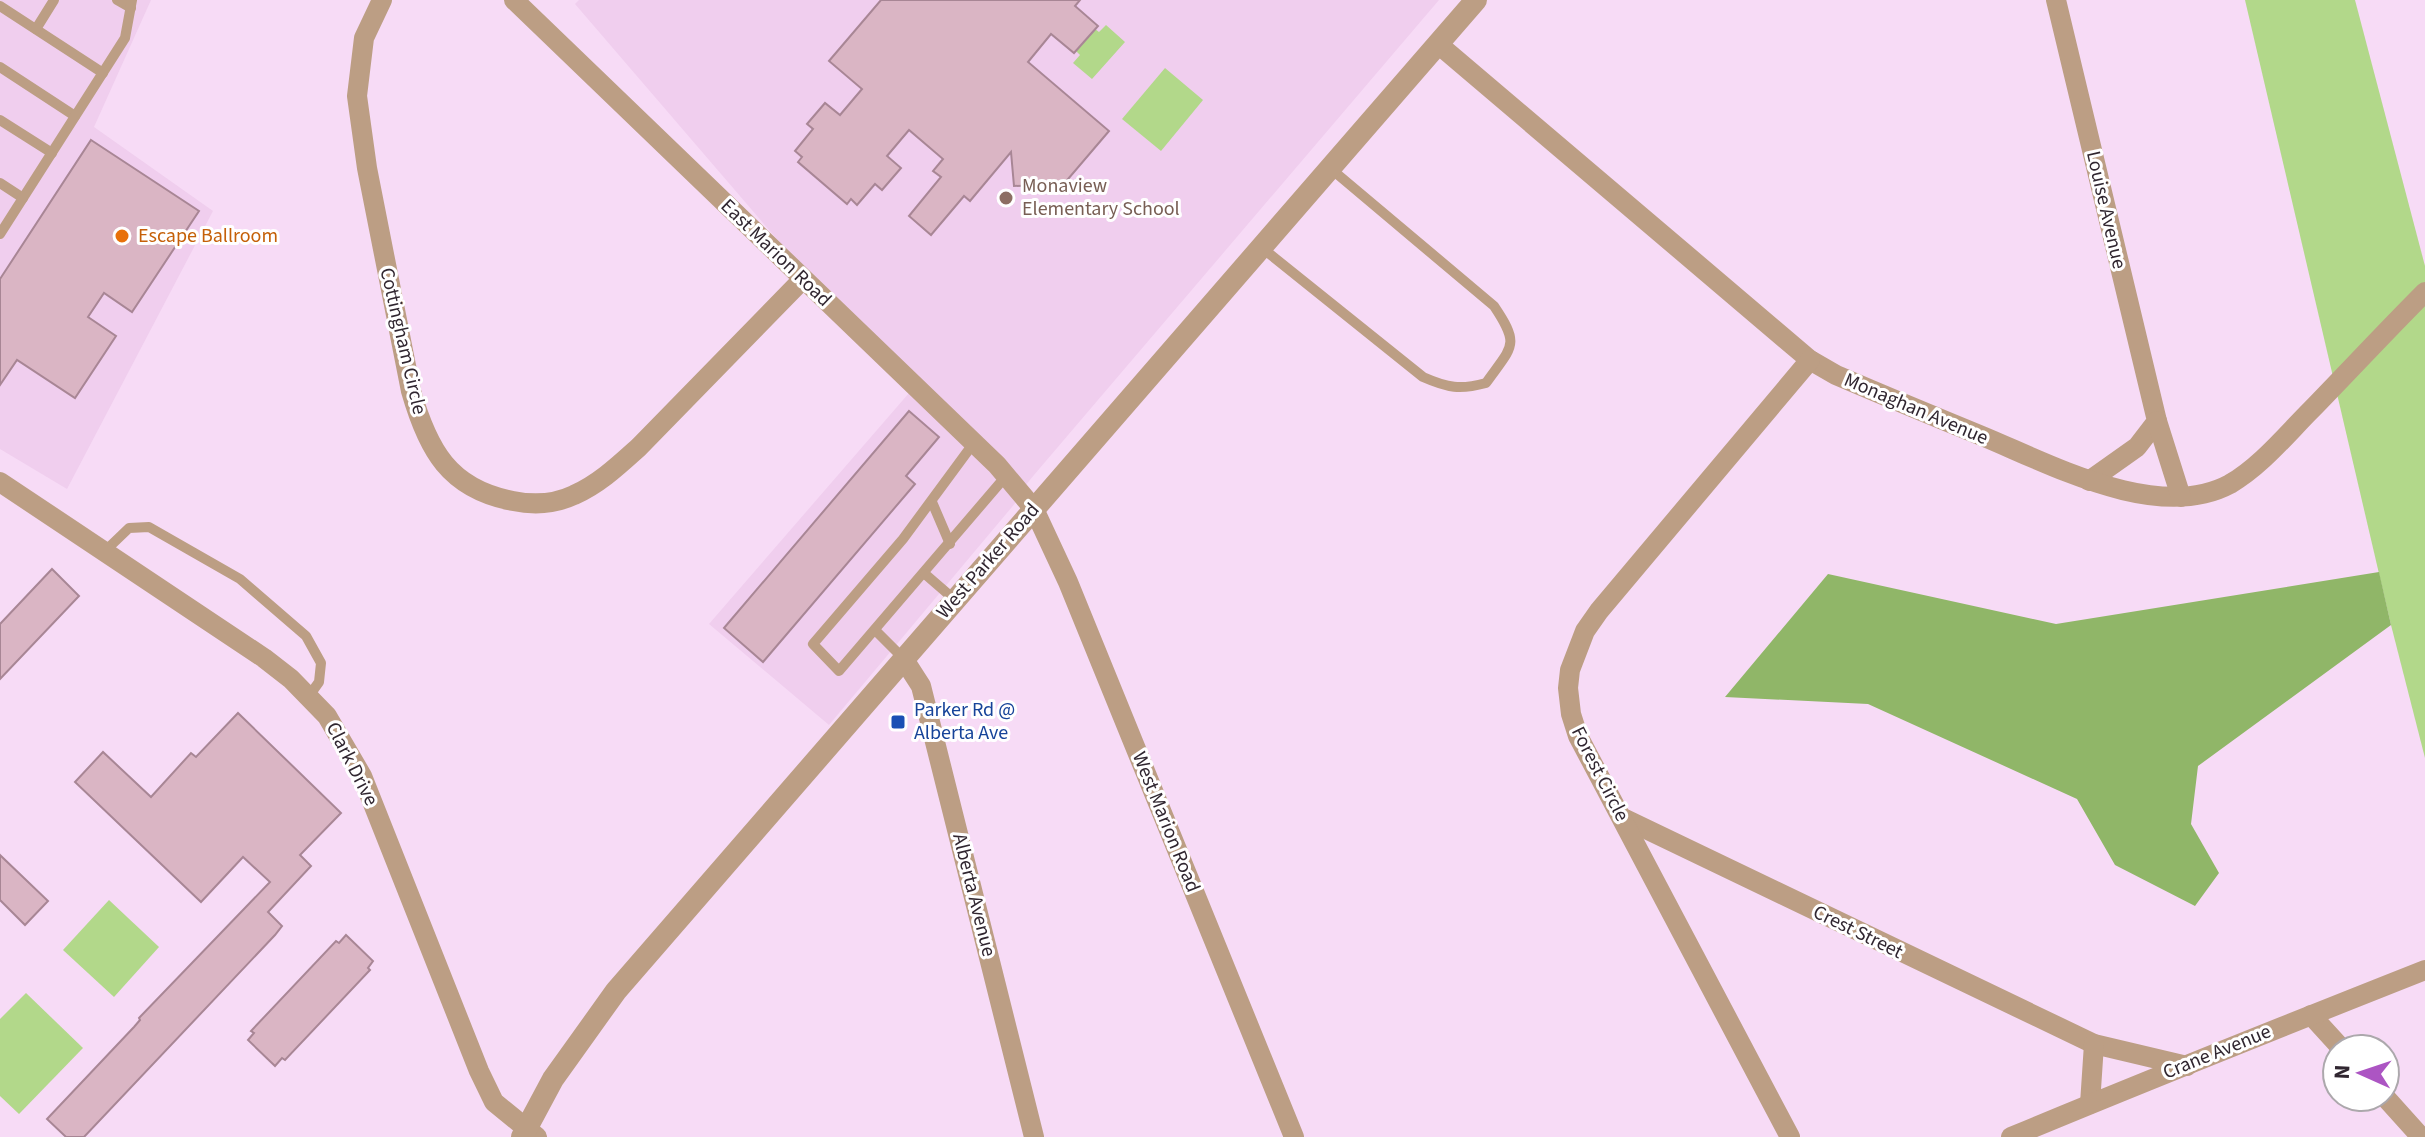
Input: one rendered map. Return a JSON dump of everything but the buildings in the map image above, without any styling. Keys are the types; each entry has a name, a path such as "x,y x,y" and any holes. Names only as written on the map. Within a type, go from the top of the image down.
{"street":[{"name":"Cottingham Circle","path":"382,0 364,38 358,74 359,115 367,168 418,415 440,459 467,486 493,498 531,504 553,502 586,489 639,447 803,279"},
{"name":"West Parker Road","path":"528,1134 553,1079 616,991 1476,0"},
{"name":"Louise Avenue","path":"2056,0 2157,421 2181,497"},
{"name":"East Marion Road","path":"526,4 1006,476 1034,509"},
{"name":"Monaghan Avenue","path":"1438,44 1810,360 1836,375 2089,481 2140,493 2181,497 2217,489 2248,472 2425,292"},
{"name":"Forest Circle","path":"1790,1137 1650,876 1623,818 1589,760 1571,714 1568,688 1575,652 1599,611 1810,360"},
{"path":"2089,481 2137,447 2157,421"},
{"name":"Clark Drive","path":"0,482 264,658 309,696 341,735 362,776 479,1071 494,1102 528,1134"},
{"name":"West Marion Road","path":"1034,509 1068,582 1294,1137"},
{"name":"Alberta Avenue","path":"903,658 921,686 1034,1137"},
{"name":"Crest Street","path":"1623,818 2094,1044 2187,1066"},
{"name":"Crane Avenue","path":"2011,1137 2139,1082 2187,1066 2425,970"},
{"path":"2311,1015 2327,1033"},
{"path":"2090,1104 2094,1044"},
{"path":"2399,1113 2421,1137"}],"lane":[{"path":"36,29 54,0"},
{"path":"0,234 125,38 132,4 117,0"},
{"path":"0,6 103,73"},
{"path":"0,67 75,116"},
{"path":"0,120 52,153"},
{"path":"1261,247 1423,377 1463,389 1486,383 1510,350 1510,330 1494,306 1330,168"},
{"path":"0,183 23,198"},
{"path":"973,444 932,502 813,644 839,671 1006,476"},
{"path":"932,502 950,544"},
{"path":"104,552 129,528 149,527 240,579 306,636 321,663 319,682 309,696"},
{"path":"925,574 955,600"},
{"path":"875,630 903,658"}],"shaded area":[{"path":"0,0 151,0 94,127 213,211 67,489 0,449"},
{"name":"Monaview Elementary School","path":"579,0 1439,0 1034,475 1020,492 1022,495 829,725 709,624 909,393 575,4"}],"green space":[{"path":"2245,0 2355,0 2425,266 2425,758 2391,625"},
{"path":"1106,25 1125,42 1092,79 1073,63 1080,55 1076,51 1095,29 1099,32"},
{"path":"1165,68 1203,100 1161,151 1122,119"},
{"path":"2379,572 2391,625 2198,766 2191,824 2219,873 2195,906 2115,865 2077,799 1868,704 1725,697 1828,574 2056,624"},
{"path":"109,900 159,947 114,997 63,950"},
{"path":"26,993 83,1048 19,1114 0,1096 0,1019"}],"place":[{"name":"Monaview Elementary School","path":"1006,198"},
{"name":"Escape Ballroom","path":"122,236"},
{"name":"Parker Rd @ Alberta Ave","path":"898,722"}]}
